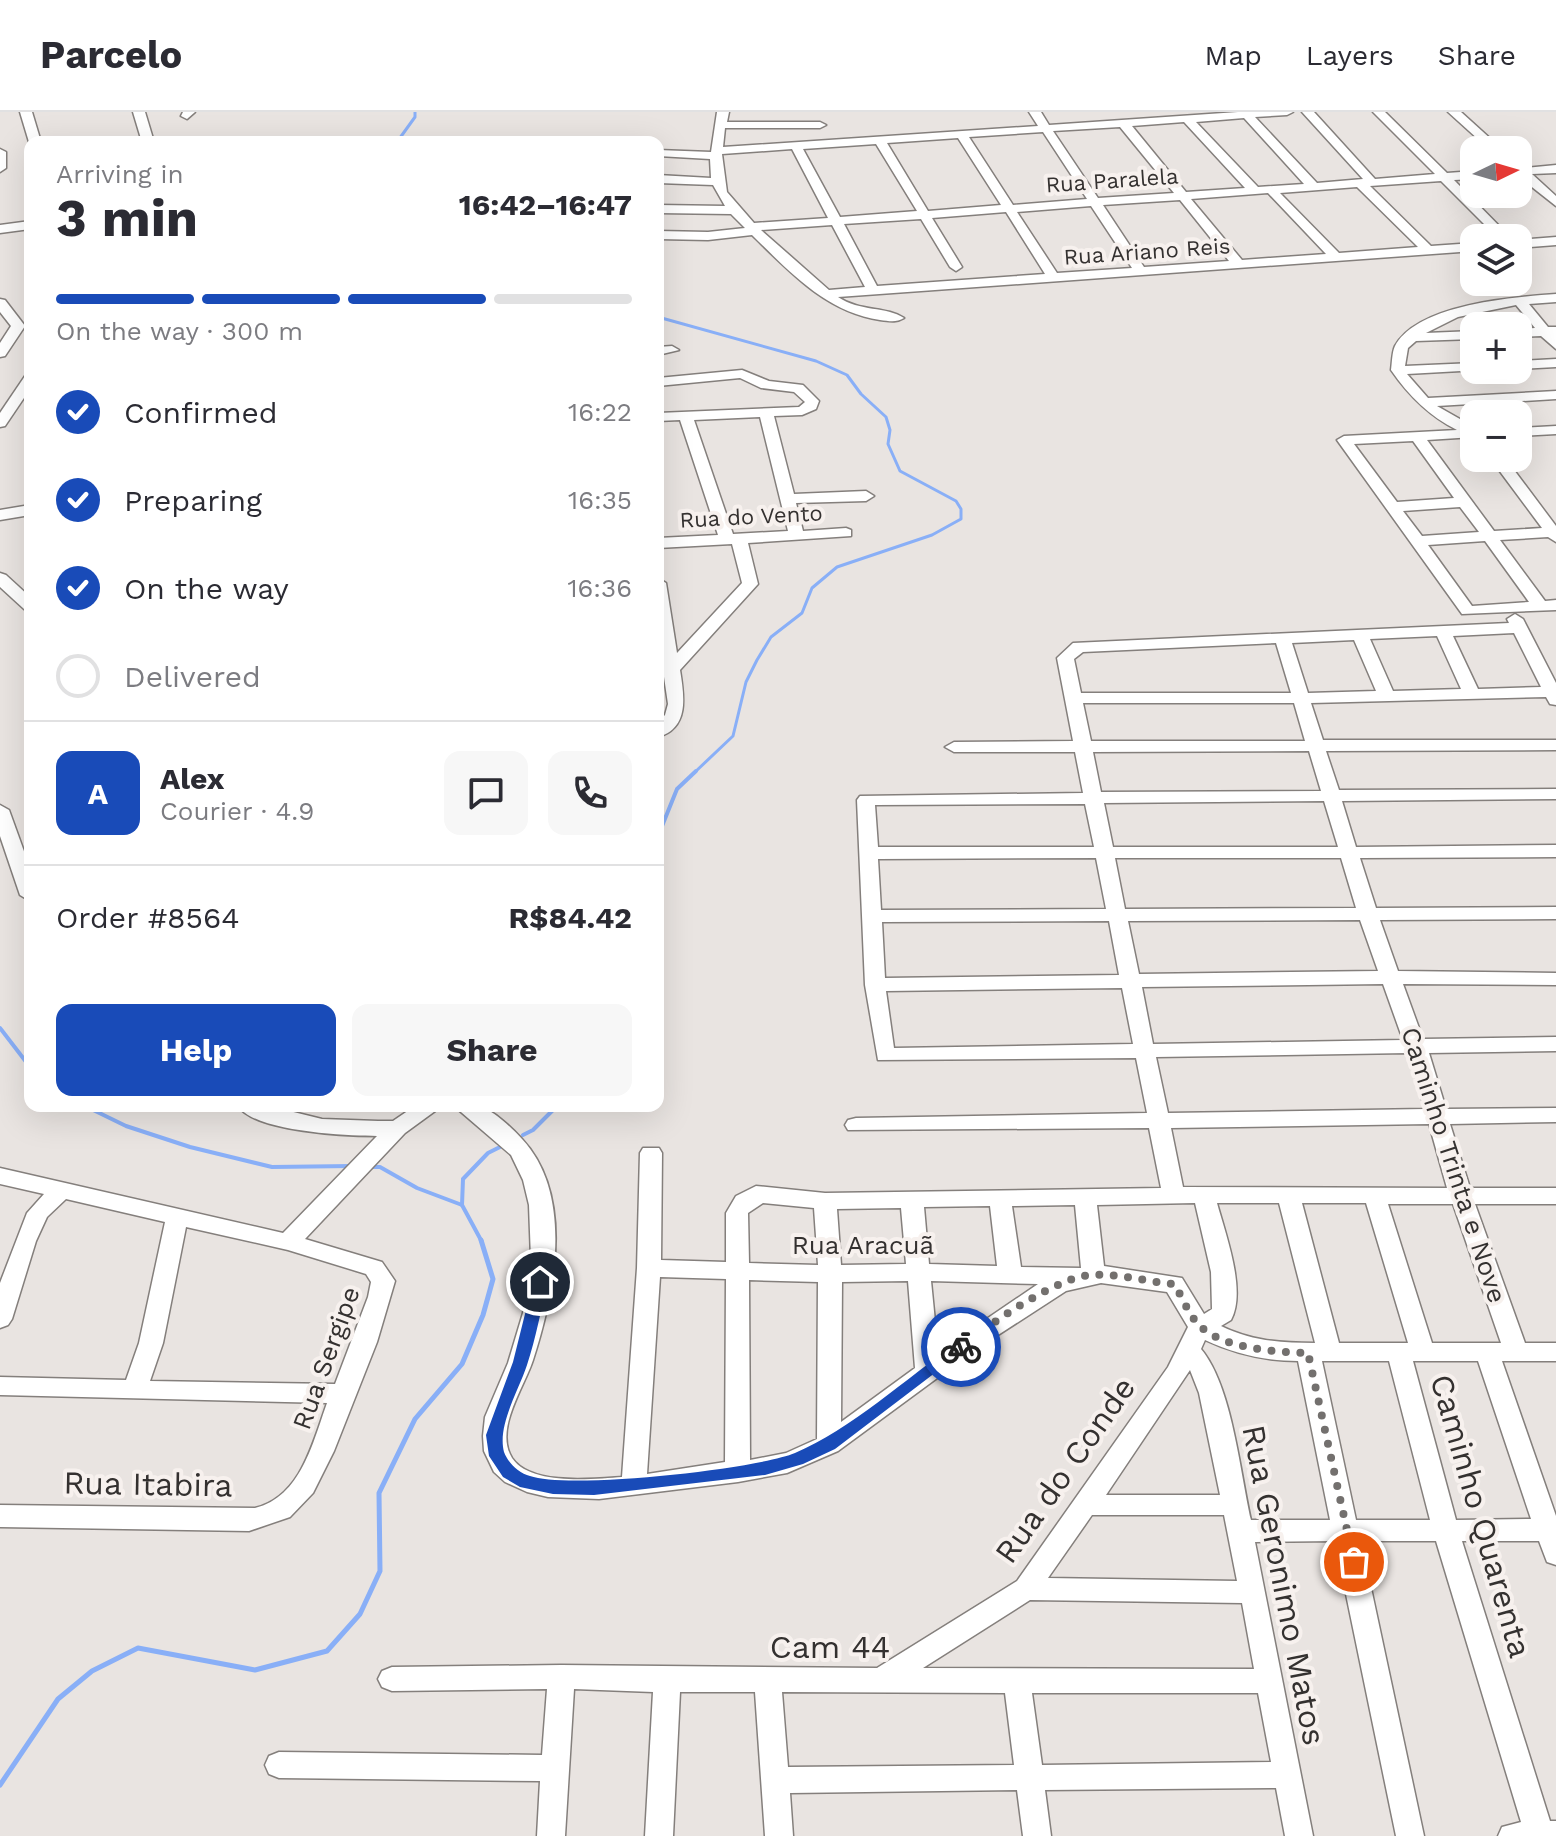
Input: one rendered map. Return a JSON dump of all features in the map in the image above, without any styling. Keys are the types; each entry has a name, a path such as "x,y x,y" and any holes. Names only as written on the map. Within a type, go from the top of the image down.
{"street":[{"path":"26,112 33,136"},
{"path":"139,112 146,136"},
{"path":"723,112 717,153 718,182 727,203 824,294 846,308 897,318"},
{"path":"1035,112 1141,272"},
{"path":"664,153 717,153 879,139 1124,124 1178,117 1287,112"},
{"path":"1308,112 1429,251"},
{"path":"1379,112 1491,224"},
{"path":"1454,112 1481,136"},
{"path":"1247,115 1313,186"},
{"path":"1178,117 1254,190"},
{"path":"1124,124 1239,265"},
{"path":"720,125 820,125"},
{"path":"961,134 1054,278"},
{"path":"879,139 956,267"},
{"path":"795,145 874,292"},
{"path":"0,152 0,168"},
{"path":"1532,170 1556,169"},
{"name":"Rua Paralela","path":"664,235 708,236 836,221 1009,207 1460,176"},
{"path":"664,179 718,182"},
{"path":"1532,181 1556,202"},
{"path":"1270,189 1337,258"},
{"path":"664,209 735,210"},
{"path":"0,229 24,226"},
{"path":"1532,243 1556,241"},
{"name":"Rua Ariano Reis","path":"824,294 1460,248"},
{"path":"1460,427 1448,422 1424,402 1398,370 1401,347 1409,338 1451,316 1496,302 1556,298"},
{"path":"1519,300 1550,331 1556,345"},
{"path":"0,303 24,327 0,353"},
{"path":"1409,338 1460,336"},
{"path":"1532,364 1556,363"},
{"path":"1398,370 1460,368"},
{"path":"664,381 742,374 766,385 798,388 812,401 805,410 664,417"},
{"path":"0,423 24,392"},
{"path":"1424,402 1556,395"},
{"path":"771,412 797,536"},
{"path":"668,679 750,584 744,552 733,540 686,416"},
{"path":"1532,432 1554,433"},
{"path":"1460,434 1344,440 1468,611 1549,606"},
{"path":"1417,437 1491,536 1549,606"},
{"path":"1508,472 1555,534"},
{"path":"788,499 866,496"},
{"path":"1393,507 1466,502"},
{"path":"0,515 24,511"},
{"name":"Rua do Vento","path":"664,543 846,533"},
{"path":"1417,541 1555,534"},
{"path":"0,578 24,600"},
{"path":"1073,698 1555,695 1509,609"},
{"path":"1174,1196 1065,658 1079,647 1519,628"},
{"path":"1443,632 1472,694"},
{"path":"1360,636 1387,696"},
{"name":"Caminho Trinta e Nove","path":"1283,640 1368,914 1416,1046 1461,1196 1516,1352"},
{"path":"664,655 677,704 673,717 664,726"},
{"path":"954,747 1556,745"},
{"path":"1556,794 866,800 875,985 885,1055 1556,1044"},
{"path":"0,810 24,878"},
{"path":"869,853 1105,851 1350,854 1556,851"},
{"path":"872,916 1556,913"},
{"path":"875,985 1391,977 1556,979"},
{"path":"261,1112 317,1126 397,1128"},
{"path":"0,1176 288,1242 397,1128 422,1112"},
{"path":"473,1112 507,1137 523,1155 540,1200 543,1264 537,1299 520,1362 494,1435 497,1456 508,1472 525,1482 580,1488 765,1469 797,1460 829,1444 969,1341 1038,1295 1085,1276 1085,1197"},
{"path":"856,1125 1556,1115"},
{"path":"634,1484 649,1268 651,1153"},
{"path":"0,1319 25,1241 38,1213 60,1191"},
{"path":"738,1472 737,1213 744,1202 753,1200 756,1194 825,1201 1204,1195 1289,1198 1461,1196 1554,1203"},
{"name":"Rua do Conde","path":"880,1681 1026,1589 1189,1352 1223,1314 1225,1305 1204,1195"},
{"name":"Caminho Quarenta","path":"1375,1196 1411,1352 1446,1532 1537,1835"},
{"path":"1289,1198 1319,1352 1347,1532 1410,1836"},
{"path":"1000,1200 1010,1274"},
{"path":"825,1201 830,1274 829,1444"},
{"path":"912,1201 928,1374"},
{"path":"135,1390 151,1343 177,1218"},
{"name":"Rua Sergipe","path":"288,1242 374,1268 383,1281 374,1318 344,1394 310,1474 291,1503"},
{"name":"Rua Aracuã","path":"649,1268 830,1274 919,1272 1085,1276 1174,1284 1210,1332"},
{"path":"1210,1332 1236,1344 1273,1352 1556,1352"},
{"path":"1239,1531 1446,1532 1553,1538 1487,1351"},
{"name":"Rua Geronimo Matos","path":"1189,1352 1204,1370 1211,1393 1253,1592 1299,1836"},
{"path":"0,1386 344,1394"},
{"name":"Rua Itabira","path":"0,1516 249,1520 260,1519 291,1503"},
{"path":"1084,1505 1234,1505"},
{"path":"1026,1589 1253,1592"},
{"path":"551,1836 561,1677"},
{"name":"Cam 44","path":"392,1679 1269,1681"},
{"path":"659,1836 667,1680"},
{"path":"768,1681 779,1836"},
{"path":"1017,1681 1037,1836"},
{"path":"279,1765 554,1768"},
{"path":"776,1780 1029,1780 1287,1775"}],"waterway":[{"path":"401,136 415,117 415,112"},
{"path":"664,319 816,361 847,375 861,394 886,417 890,430 888,444 900,471 956,501 961,509 961,519 932,535 837,567 812,588 802,613 771,637 757,660 746,682 733,736 694,773"},
{"path":"664,821 677,789 696,771"},
{"path":"0,1028 24,1059"},
{"path":"97,1112 126,1126 190,1147 272,1167 352,1166"},
{"path":"523,1135 533,1130 551,1112"},
{"path":"462,1205 463,1179 488,1153 500,1147"},
{"path":"369,1167 380,1167 417,1188 462,1205"},
{"path":"462,1205 481,1240"},
{"path":"0,1785 58,1699 92,1671 138,1648 255,1670 327,1651 360,1614 380,1571 379,1493 415,1419 462,1364 483,1315 493,1279 481,1240"}],"way so far":[{"path":"961,1347 1038,1295 1093,1274 1174,1284 1200,1327 1236,1344 1273,1352 1308,1353 1354,1562"}],"route":[{"path":"540,1282 520,1362 494,1435 497,1456 508,1472 525,1482 553,1487 594,1488 634,1484 765,1469 797,1460 829,1444 961,1347"}]}
